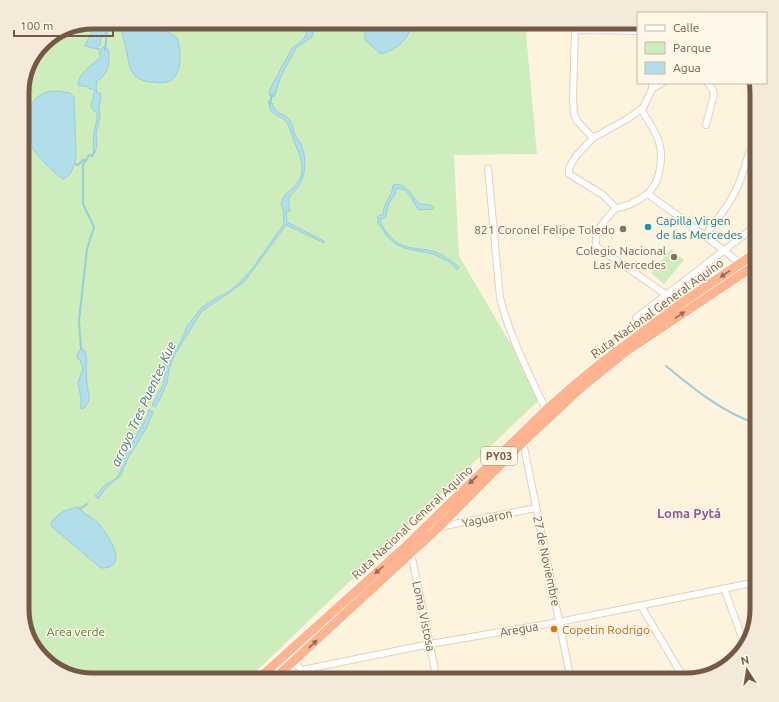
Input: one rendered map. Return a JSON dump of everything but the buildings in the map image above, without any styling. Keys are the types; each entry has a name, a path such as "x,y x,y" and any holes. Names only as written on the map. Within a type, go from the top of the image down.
{"highway":[{"name":"Ruta Nacional General Aquino","path":"265,673 406,546 546,410 601,363 680,304 750,257"},
{"name":"Ruta Nacional General Aquino","path":"281,673 438,528 566,401 605,368 654,332 750,269"}],"street":[{"path":"593,138 577,121 574,114 575,30 637,31"},
{"path":"706,125 714,94 709,84"},
{"path":"616,208 603,195 569,174 569,168 576,156 593,138 627,119 641,109 652,86"},
{"path":"641,109 658,139 662,155 660,170 648,194 625,207 616,208 602,225 596,237 595,243 597,247 680,304"},
{"path":"706,236 727,206 739,183 747,155 750,150"},
{"path":"488,168 500,298 503,310 528,372 546,410"},
{"path":"648,194 706,236 740,263"},
{"path":"636,318 750,229"},
{"name":"27 de Noviembre","path":"523,442 570,673"},
{"name":"Yaguaron","path":"438,528 536,508"},
{"name":"Loma Vistosa","path":"411,553 436,673"},
{"name":"Aregua","path":"302,670 430,644 559,622 750,583"},
{"path":"724,588 742,638"},
{"path":"641,606 682,673"},
{"path":"286,655 302,670 303,673"}],"green space":[{"name":"Area verde","path":"93,29 526,29 537,154 454,155 459,256 542,397 254,673 93,673 81,672 58,662 48,654 40,644 34,633 29,613 29,89 31,77 40,58 48,48 58,40 81,30"},
{"path":"671,249 684,260 664,284 651,273"}],"water":[{"path":"95,29 106,29 107,31 100,40 101,44 97,48 101,50 85,46 90,35"},
{"path":"164,29 177,38 180,61 177,73 174,77 170,81 162,83 147,81 134,75 129,64 122,30"},
{"path":"307,29 314,29 312,37 296,48 281,76 274,97 269,95 270,89 292,48 303,40"},
{"path":"366,29 411,29 402,42 392,50 381,54 365,40"},
{"path":"103,47 108,49 109,63 104,75 97,81 97,93 100,93 101,95 99,109 100,117 96,133 97,146 95,152 93,151 93,137 97,113 91,106 95,90 88,88 87,86 79,86 78,82 82,74 101,57 99,53"},
{"path":"57,91 70,93 74,97 76,156 73,169 64,179 48,167 29,143 29,109 35,99 50,92"},
{"path":"268,101 272,103 275,110 290,121 295,135 302,146 304,156 305,166 302,180 290,197 290,211 286,212 287,222 324,241 324,243 286,225 245,281 202,311 174,356 169,369 167,383 155,407 152,405 163,385 166,369 185,333 186,328 202,307 227,293 238,284 252,269 284,224 283,208 281,206 282,201 285,195 298,182 301,176 302,164 288,124 271,111"},
{"path":"393,185 402,185 405,187 419,204 434,207 433,209 419,210 407,192 396,189 394,196 389,203 385,218 380,219 390,237 398,243 410,248 432,251 443,255 459,267 457,270 450,262 433,254 404,248 394,243 387,236 378,223 377,217 383,214 383,210 393,189"},
{"path":"81,349 85,351 87,361 87,386 89,401 84,408 81,409 81,398 78,383 83,369 80,360 77,358 78,352"},
{"path":"149,410 153,412 147,427 128,458 121,475 106,488 98,499 95,496 106,484 113,481 118,476 121,470 121,464 148,415"},
{"path":"79,507 83,512 98,523 111,542 116,557 115,563 110,567 101,568 52,527 51,523 60,513"}],"waterway":[{"path":"105,50 107,29"},
{"name":"arroyo Tres Puentes Kue","path":"270,104 272,94"},
{"path":"81,349 79,320 87,249 94,227 83,204 83,165 89,155 92,156 95,151"},
{"path":"75,164 78,165 85,160"},
{"path":"666,366 709,399 732,413 750,421"},
{"name":"arroyo Tres Puentes Kue","path":"80,509 87,504"}],"place":[{"name":"Capilla Virgen de las Mercedes","path":"648,227"},
{"name":"821 Coronel Felipe Toledo","path":"623,229"},
{"name":"Colegio Nacional Las Mercedes","path":"674,257"},
{"name":"Copetin Rodrigo","path":"554,629"}],"district":[{"name":"Loma Pytá","path":"689,513"}]}
